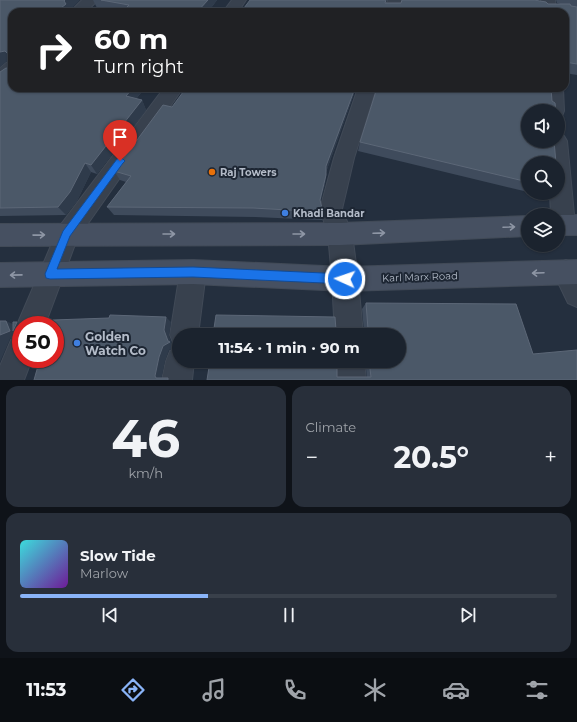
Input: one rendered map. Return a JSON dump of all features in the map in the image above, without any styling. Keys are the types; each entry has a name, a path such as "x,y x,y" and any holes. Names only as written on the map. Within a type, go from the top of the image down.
{"main road":[{"path":"0,235 340,234 521,226"},
{"name":"Karl Marx Road","path":"0,275 193,272 345,279 573,280"}],"street":[{"path":"82,8 91,0"},
{"path":"533,5 552,7"},
{"path":"0,77 8,70"},
{"path":"34,316 66,234 171,92"},
{"path":"348,328 345,279 340,234 331,209 344,158 365,92"},
{"path":"554,92 555,104"},
{"path":"558,148 566,225"},
{"path":"185,328 193,272"},
{"path":"9,380 14,368"},
{"path":"177,380 179,368"},
{"path":"351,368 352,380"}],"building":[{"path":"0,0 65,0 64,1 66,4 61,8 8,8 8,52 0,52"},
{"path":"101,0 208,0 201,8 126,8 129,5"},
{"path":"250,0 386,0 385,3 401,3 402,0 534,0 546,2 548,4 570,4 571,6 577,7 577,64 569,63 569,8 244,8"},
{"path":"8,68 8,92 130,92 126,96 142,100 91,165 85,163 70,192 58,207 0,208 0,72"},
{"path":"183,92 354,92 326,166 326,175 320,200 323,212 253,208 107,207 131,176 114,171 163,105 172,107"},
{"path":"376,92 551,92 552,101 555,104 521,104 521,148 555,148 555,156 521,156 521,180 360,142"},
{"path":"366,303 516,304 533,354 577,350 577,380 207,380 209,368 337,368 337,377 371,377 370,368 406,368 406,328 368,328"},
{"path":"110,315 166,317 164,330 168,341 170,342 163,346 155,376 156,378 168,378 168,380 34,380 37,368 64,368 64,320 109,318"},
{"path":"216,315 335,317 336,328 214,328"},
{"path":"0,321 6,321 10,331 0,335"}],"place":[{"name":"Raj Towers","path":"212,172"},
{"name":"Khadi Bandar","path":"285,213"},
{"name":"Golden Watch Co","path":"77,343"}],"route":[{"path":"120,161 66,234 50,274 193,272 345,279"}]}
